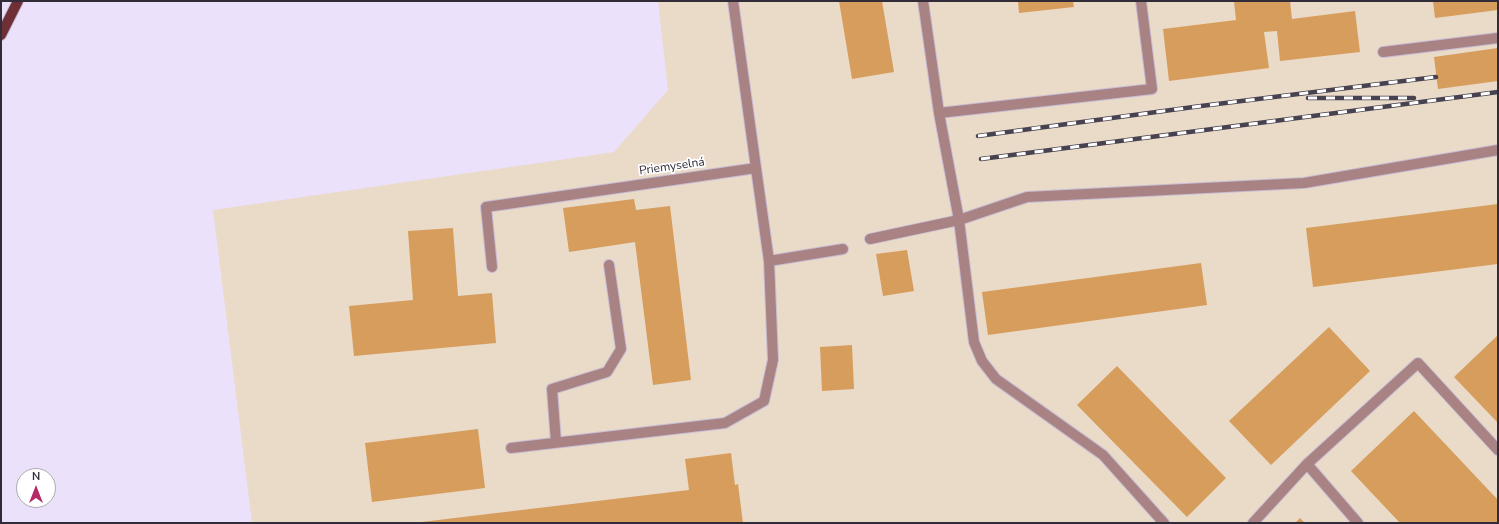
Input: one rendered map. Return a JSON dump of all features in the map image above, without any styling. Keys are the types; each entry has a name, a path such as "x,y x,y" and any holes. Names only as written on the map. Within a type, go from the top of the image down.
{"main road":[{"path":"1,35 18,1"}],"lane":[{"path":"511,448 725,423 764,401 772,360 769,260 733,1"},
{"path":"923,1 940,113 959,220 974,342 982,361 996,379 1103,456 1164,523"},
{"path":"940,113 1152,89 1141,1"},
{"path":"1383,52 1498,38"},
{"path":"870,238 959,220 1027,197 1304,183 1498,150"},
{"name":"Priemyselná","path":"492,268 486,207 756,168"},
{"path":"769,260 843,249"},
{"path":"556,442 552,389 607,372 621,349 609,265"},
{"path":"1253,523 1307,464 1418,363 1498,450"},
{"path":"1307,464 1358,523"}],"shaded area":[{"path":"658,1 1498,1 1498,523 252,523 213,210 614,152 668,90"}],"building":[{"path":"839,1 882,1 894,72 852,79"},
{"path":"1018,1 1073,1 1074,7 1019,13"},
{"path":"1234,1 1290,1 1292,19 1355,11 1360,52 1280,61 1277,31 1264,32 1269,68 1169,81 1163,29 1236,20"},
{"path":"1433,1 1498,1 1498,10 1435,18"},
{"path":"1498,48 1498,81 1438,89 1434,57"},
{"path":"634,199 636,210 670,206 691,380 653,385 635,242 569,252 563,208"},
{"path":"1498,204 1498,264 1313,287 1306,228"},
{"path":"453,228 458,296 492,293 496,343 354,356 349,306 413,300 408,231"},
{"path":"907,250 914,291 883,296 876,254"},
{"path":"1201,263 1207,305 988,335 982,292"},
{"path":"1329,327 1370,371 1271,465 1229,421"},
{"path":"1498,335 1498,423 1454,377"},
{"path":"852,345 854,389 822,391 820,347"},
{"path":"1117,366 1226,478 1187,517 1077,405"},
{"path":"1414,411 1498,500 1498,523 1400,523 1351,471"},
{"path":"478,429 485,488 372,502 365,443"},
{"path":"731,453 735,485 738,484 743,523 413,523 689,490 685,459"},
{"path":"1300,518 1305,523 1295,523"}],"railway":[{"path":"978,136 1201,106 1436,77"},
{"path":"981,159 1498,92"},
{"path":"1308,98 1414,98"}]}
